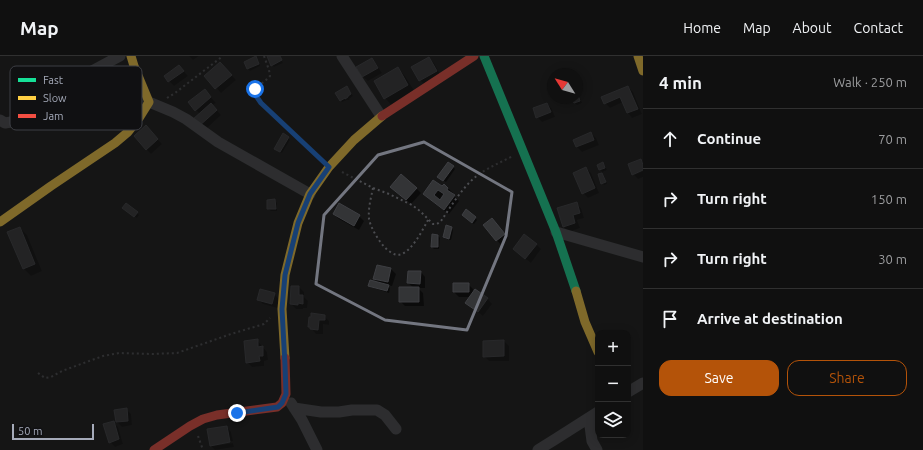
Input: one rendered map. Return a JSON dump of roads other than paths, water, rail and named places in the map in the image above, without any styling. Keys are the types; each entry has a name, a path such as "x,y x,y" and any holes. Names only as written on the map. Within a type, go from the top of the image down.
{"street":[{"path":"101,66 120,56"},
{"path":"131,56 134,66"},
{"path":"342,56 381,116"},
{"path":"154,450 203,419 217,415 278,407 282,403 286,394 282,309 285,275 298,223 310,194 330,167 354,140 381,116 474,56"},
{"path":"484,56 556,232 585,322 595,345"},
{"path":"638,56 643,71"},
{"path":"142,85 149,102 186,119 218,142 310,194"},
{"path":"142,113 149,102"},
{"path":"0,120 5,123 10,122"},
{"path":"0,222 115,143 130,130"},
{"path":"556,232 643,257"},
{"path":"631,390 643,383"},
{"path":"286,394 317,450"},
{"path":"294,408 321,412 378,410 385,415 396,429"},
{"path":"538,450 593,415"},
{"path":"593,415 592,441 597,450"}]}
